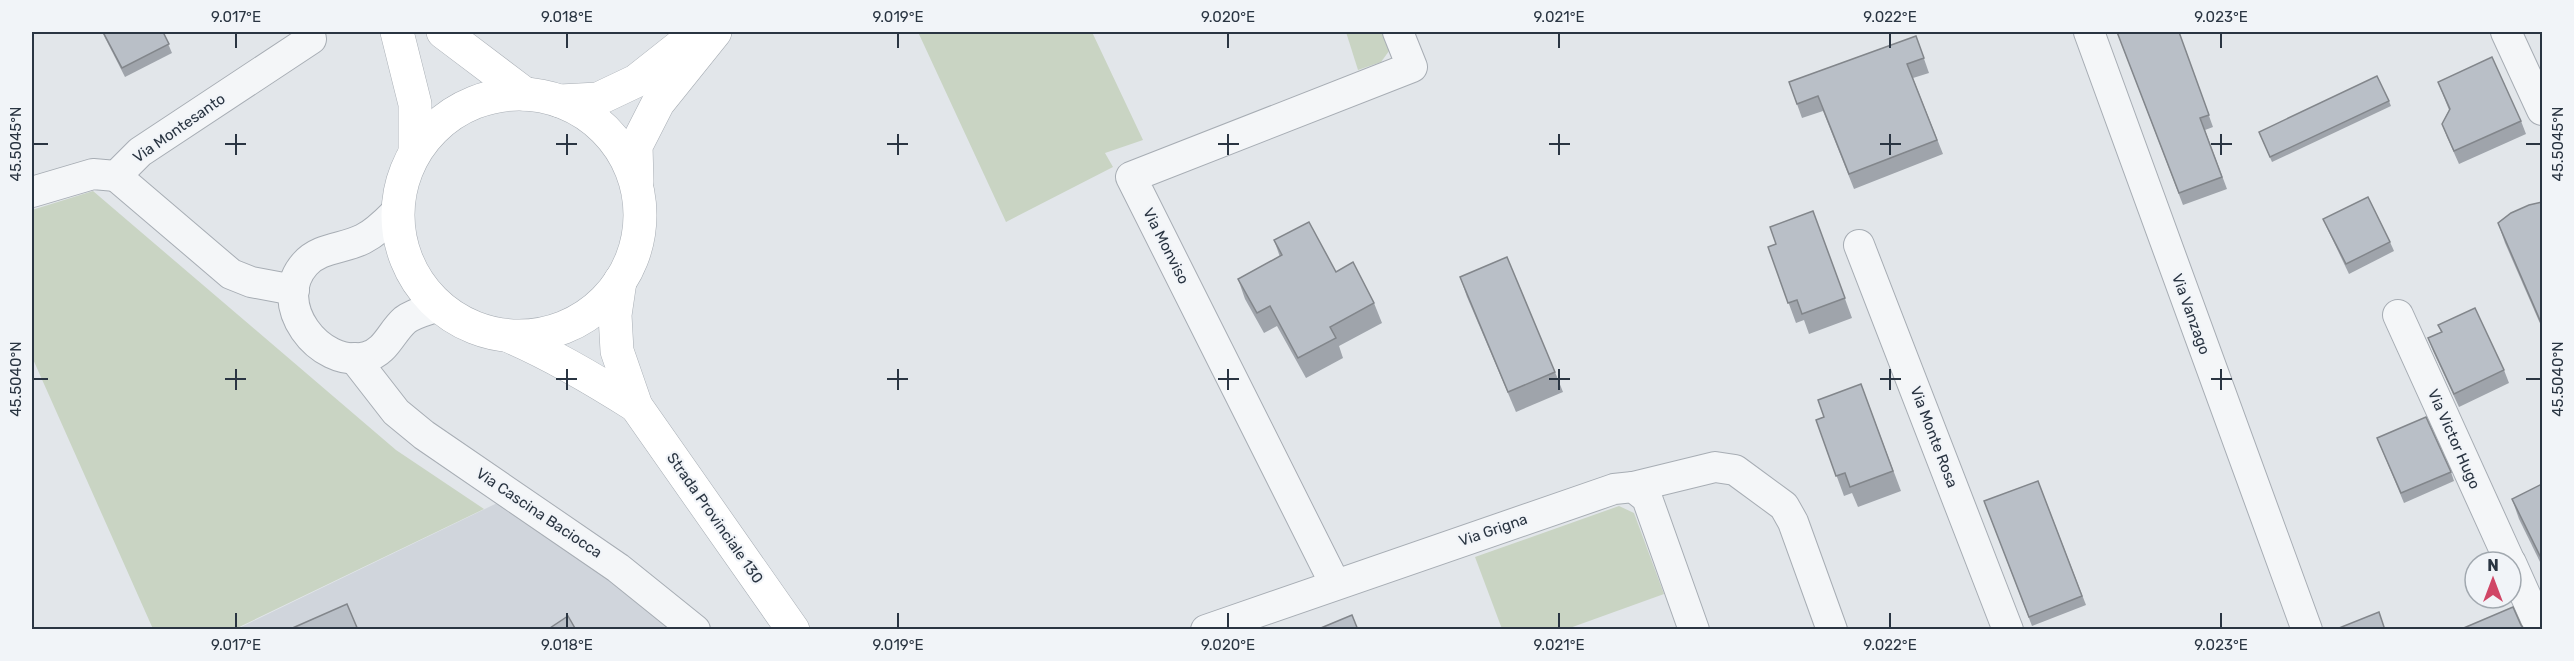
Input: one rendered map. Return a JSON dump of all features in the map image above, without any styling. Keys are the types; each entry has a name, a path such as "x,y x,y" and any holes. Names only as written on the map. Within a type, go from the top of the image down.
{"street":[{"name":"Via Montesanto","path":"116,176 140,152 311,39 308,32"},
{"path":"397,32 415,104 415,151"},
{"path":"443,32 525,94"},
{"path":"698,32 636,81 598,99 560,101 525,94 492,96 462,107 436,126 415,151 404,175 398,210 398,227 402,250 411,270 423,289 439,306 459,320 482,330 506,335 539,334 571,324 598,306 620,281 634,252 640,220 636,146 658,103 715,32"},
{"name":"Via Monviso","path":"1335,584 1131,177 1412,67 1398,32"},
{"name":"Via Vanzago","path":"2089,32 2307,630"},
{"path":"2506,32 2542,110"},
{"path":"560,101 587,114 609,134 626,159 637,186"},
{"path":"32,192 93,174 116,176 231,274 251,282 294,291"},
{"path":"398,210 380,228 362,240 320,252 304,265 294,291 298,317 310,337 320,347 354,358 373,355 384,347 406,319 439,306"},
{"name":"Via Monte Rosa","path":"1859,245 2008,630"},
{"name":"Strada Provinciale 130","path":"620,281 615,315 617,351 636,406 793,630"},
{"name":"Via Victor Hugo","path":"2398,315 2505,550"},
{"name":"Strada Provinciale 130","path":"506,335 546,352 636,406"},
{"path":"383,397 380,367 384,347"},
{"name":"Via Cascina Baciocca","path":"354,358 396,412 424,435 618,568 695,630"},
{"name":"Via Grigna","path":"1206,630 1614,489 1632,487 1715,467 1735,470 1784,507 1793,522 1832,630"},
{"path":"1632,487 1647,498 1694,630"},
{"name":"Via Victor Hugo","path":"2523,590 2541,630"}],"shaded area":[{"path":"520,492 668,591 712,629 235,630"}],"green space":[{"path":"918,32 1092,32 1143,140 1105,153 1113,167 1006,222"},
{"path":"1346,32 1382,32 1389,51 1381,62 1358,70"},
{"path":"93,191 396,450 484,509 235,629 153,629 32,357 32,210"},
{"path":"1619,506 1634,513 1664,594 1567,629 1502,629 1475,557"}],"building":[{"path":"103,32 163,32 169,44 122,68"},
{"path":"2117,32 2179,32 2209,115 2200,118 2222,177 2179,193"},
{"path":"1916,36 1924,58 1907,64 1937,140 1849,174 1818,96 1797,104 1789,82"},
{"path":"2492,57 2521,121 2454,151 2442,124 2450,109 2438,82"},
{"path":"2377,76 2389,101 2270,157 2259,132"},
{"path":"2368,197 2390,242 2346,264 2323,219"},
{"path":"2542,202 2542,325 2498,223 2511,213"},
{"path":"1813,211 1845,298 1802,314 1797,300 1788,303 1768,247 1776,244 1770,227"},
{"path":"1309,222 1336,272 1353,262 1374,303 1330,327 1336,338 1298,358 1270,306 1257,313 1238,279 1282,255 1274,240"},
{"path":"1507,257 1555,372 1508,392 1460,277"},
{"path":"2475,308 2504,370 2454,394 2428,338 2442,332 2438,325"},
{"path":"1861,384 1893,471 1850,487 1845,473 1836,476 1816,420 1824,417 1818,400"},
{"path":"2426,417 2451,472 2401,493 2377,438"},
{"path":"2038,481 2082,596 2029,617 1984,501"},
{"path":"2542,484 2542,560 2512,499"},
{"path":"347,604 358,630 288,630"},
{"path":"2506,610 2514,610 2525,630 2459,630"},
{"path":"2379,612 2385,630 2339,630 2339,628"},
{"path":"1352,615 1358,630 1316,630"},
{"path":"568,616 576,630 547,630"}]}
